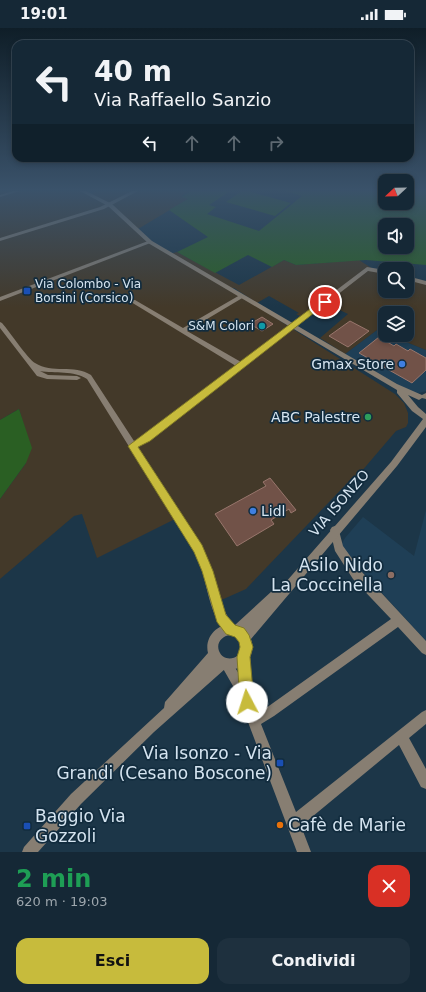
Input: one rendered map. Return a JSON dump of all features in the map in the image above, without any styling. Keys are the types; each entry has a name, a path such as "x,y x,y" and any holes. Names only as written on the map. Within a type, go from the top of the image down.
{"street":[{"path":"0,240 33,229"},
{"path":"136,229 150,242 394,386 424,396 414,407"},
{"path":"0,299 150,242"},
{"path":"132,446 146,438 242,366 367,269 378,271"},
{"path":"414,280 426,283"},
{"path":"182,330 242,296"},
{"path":"133,301 242,366"},
{"path":"0,324 42,376 56,378 80,378 88,380 94,386 198,548 211,581 218,612 218,635"},
{"path":"394,386 426,417"},
{"name":"VIA ISONZO","path":"412,439 416,424 414,407"},
{"name":"VIA ISONZO","path":"237,633 287,586 394,464 426,421"},
{"path":"335,530 336,543 341,553 357,575 426,649"},
{"path":"218,612 237,633 246,647 244,657 247,702"},
{"path":"254,721 270,712 399,620"},
{"path":"237,633 223,631 218,635 214,642 215,654 236,677 293,823 302,851"},
{"path":"150,728 215,654"},
{"path":"28,852 76,799 150,728 225,664 236,664 244,657"},
{"path":"293,823 426,716"},
{"path":"401,736 426,782"}],"shaded area":[{"path":"0,229 135,229 149,242 170,254 177,252 239,285 284,260 296,265 359,260 378,271 378,298 414,298 414,281 426,284 426,350 406,342 414,342 414,306 378,306 378,330 345,354 320,338 348,314 323,302 302,317 296,314 299,313 269,296 257,303 234,288 230,289 395,394 404,403 408,413 408,423 406,427 396,431 355,479 352,478 246,589 219,601 181,516 97,558 82,514 74,516 0,579 0,499 26,463 25,429 19,409 0,420"},
{"path":"377,330 378,342 406,342 426,350 426,391 419,393 411,392 345,354"},
{"name":"Asilo Nido La Coccinella","path":"426,510 426,641 342,549 341,545 363,517 414,556"}],"green space":[{"path":"197,229 254,229 259,231 261,229 378,229 378,254 414,254 414,229 426,229 426,265 414,264 414,262 366,260 296,265 284,260 272,267 248,255 215,273 177,252 208,237"},
{"path":"19,409 32,448 26,463 0,499 0,420"}],"building":[{"name":"S&M Colori","path":"262,317 273,324 262,331 250,324"},
{"path":"350,321 369,331 348,347 329,336"},
{"name":"Gmax Store","path":"378,338 378,342 387,342 394,346 396,344 408,351 410,349 426,358 426,370 412,383 359,353"},
{"name":"Lidl","path":"270,478 296,510 291,513 289,509 271,520 274,524 237,546 215,514 266,486 263,482"}],"place":[{"name":"Via Colombo - Via Borsini (Corsico)","path":"27,291"},
{"name":"S&M Colori","path":"262,326"},
{"name":"Gmax Store","path":"402,364"},
{"name":"ABC Palestre","path":"368,417"},
{"name":"Lidl","path":"253,511"},
{"name":"Asilo Nido La Coccinella","path":"391,575"},
{"name":"Via Isonzo - Via Grandi (Cesano Boscone)","path":"280,763"},
{"name":"Cafè de Marie","path":"280,825"},
{"name":"Baggio Via Gozzoli","path":"27,826"}],"route":[{"path":"247,702 244,657 246,652 245,640 239,632 231,629 221,618 218,612 208,571 198,548 132,446 146,438 325,302"}]}
